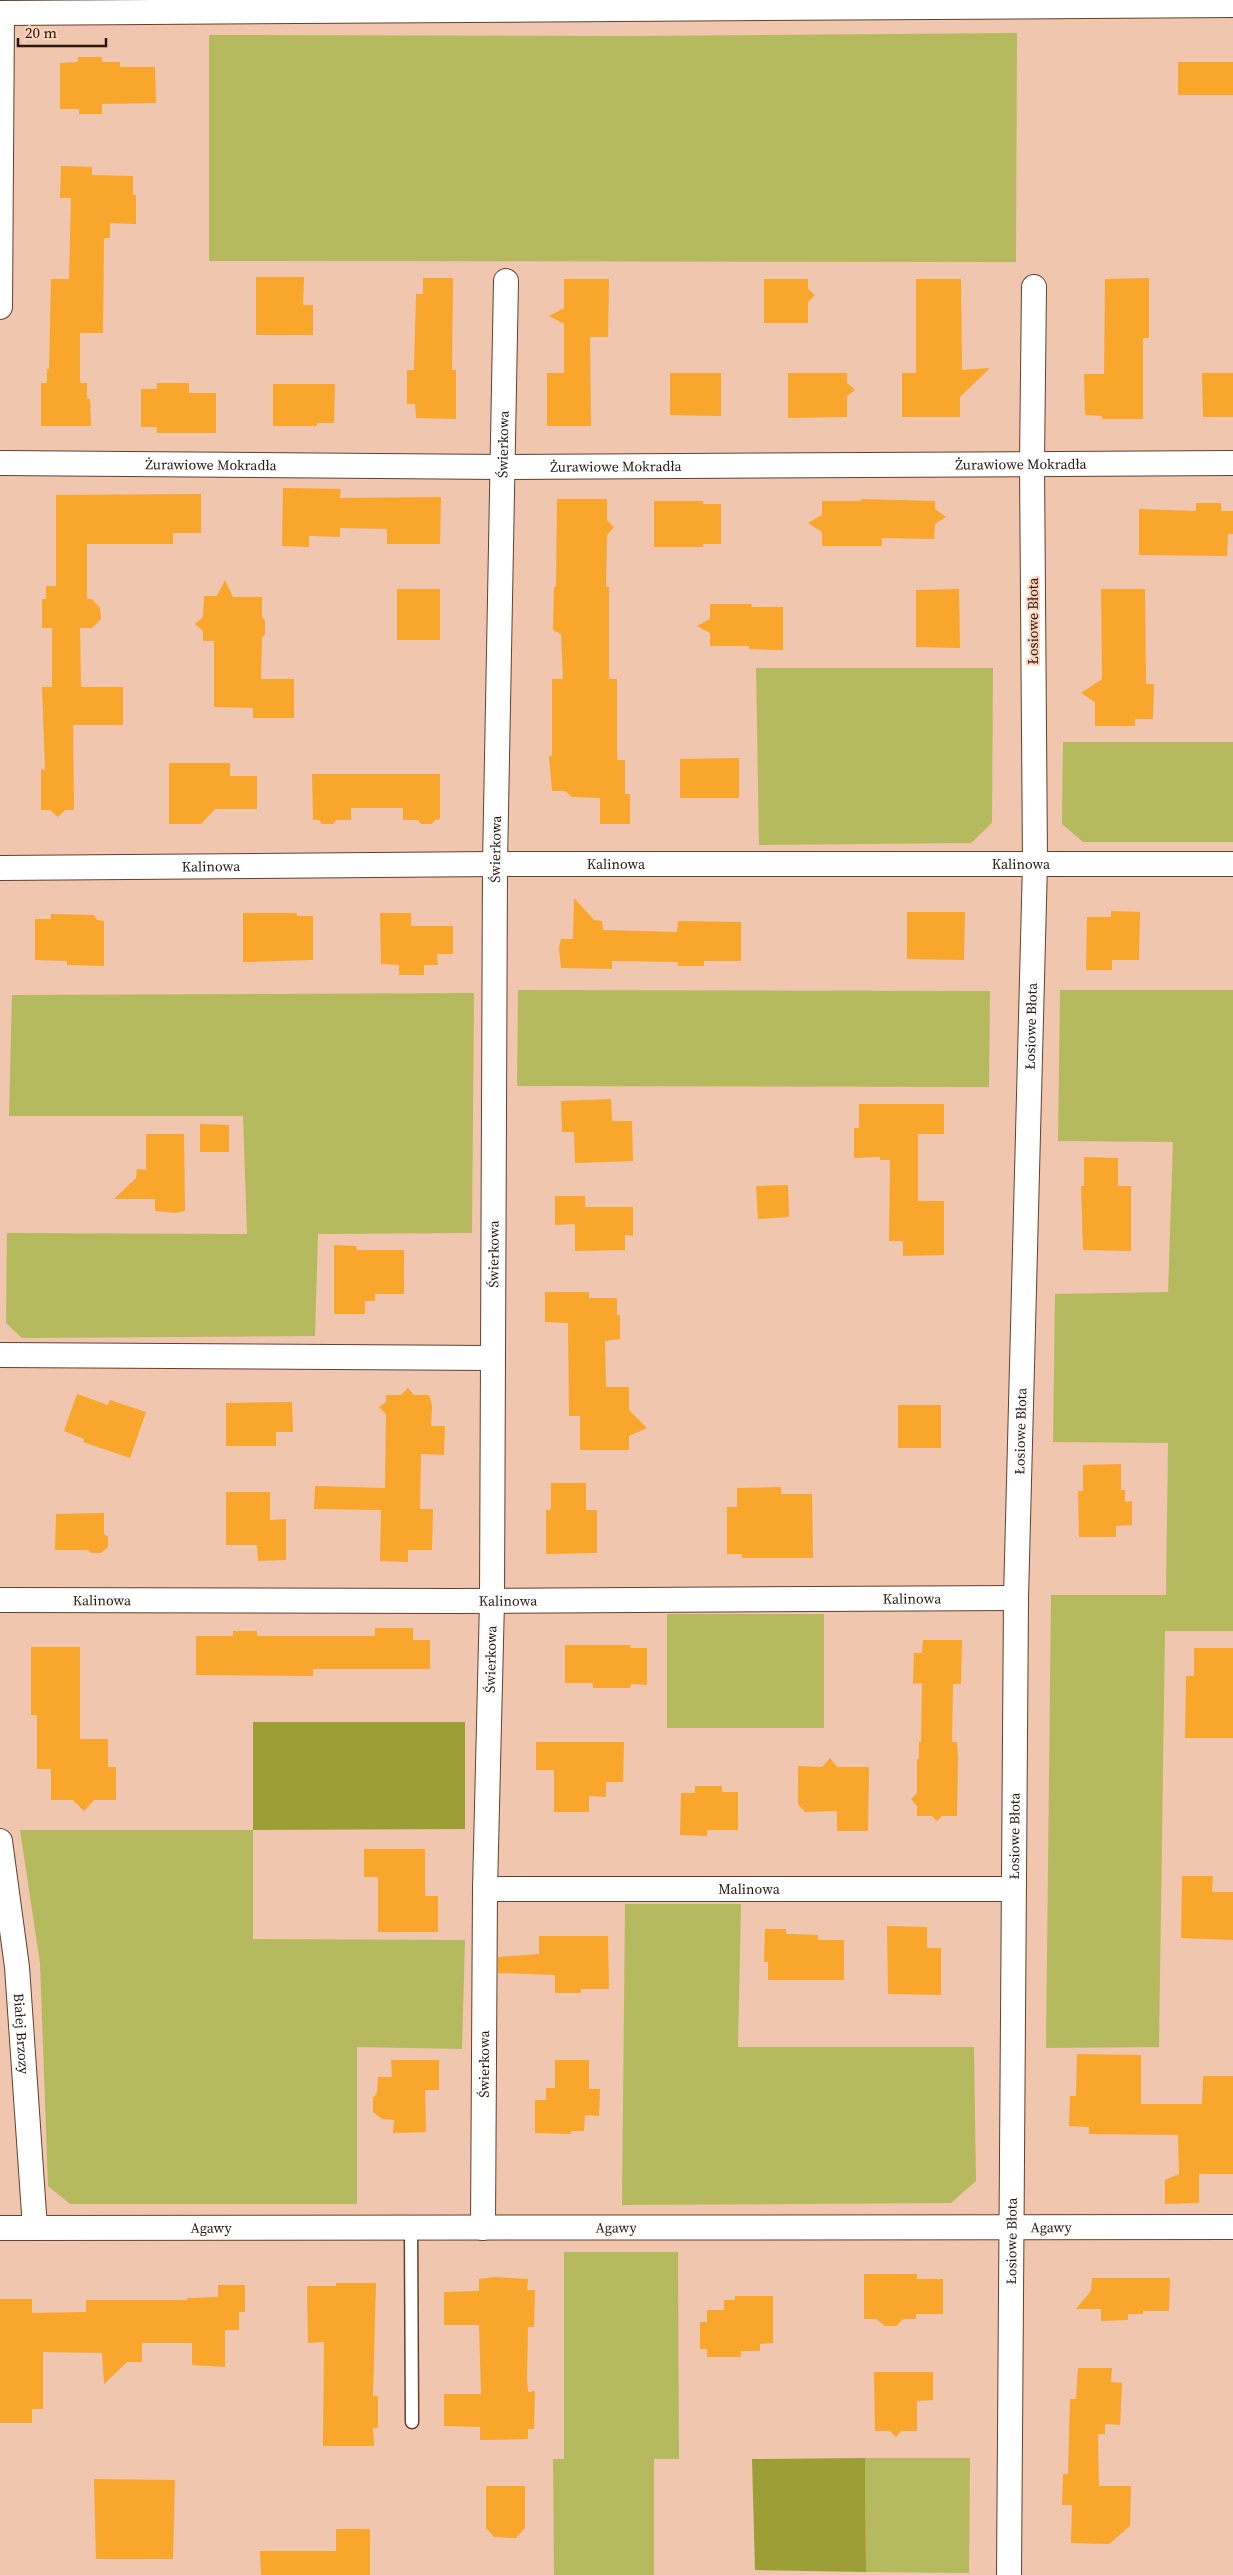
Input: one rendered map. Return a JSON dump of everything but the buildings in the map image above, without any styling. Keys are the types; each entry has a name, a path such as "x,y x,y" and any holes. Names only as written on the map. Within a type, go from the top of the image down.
{"street":[{"path":"0,308 10,10 737,3 1119,2 1233,5"},
{"name":"Świerkowa","path":"483,2228 485,1889 492,1601 495,864 506,281"},
{"name":"Łosiowe Błota","path":"1010,2575 1012,1890 1016,1598 1035,863 1032,463 1034,287"},
{"name":"Żurawiowe Mokradła","path":"0,463 502,467 1233,463"},
{"name":"Kalinowa","path":"0,868 495,864 831,866 1035,863 1233,864"},
{"path":"0,1355 493,1358"},
{"name":"Kalinowa","path":"0,1600 492,1601 1016,1598"},
{"name":"Białej Brzozy","path":"0,1840 17,1967 35,2228"},
{"name":"Malinowa","path":"485,1889 1012,1890"},
{"name":"Agawy","path":"0,2228 1233,2227"}],"lane":[{"path":"411,2228 412,2422"}],"green space":[{"path":"1017,33 1016,262 209,261 209,35 640,36"},
{"path":"756,668 993,668 992,823 971,843 759,845"},
{"path":"1063,742 1233,742 1233,842 1083,842 1062,824"},
{"path":"518,990 990,991 989,1087 517,1086"},
{"path":"1060,990 1233,990 1233,1631 1165,1631 1159,2047 1046,2048 1051,1595 1166,1595 1168,1443 1053,1442 1055,1294 1168,1292 1173,1142 1058,1141"},
{"path":"474,993 472,1233 318,1234 315,1336 22,1338 6,1323 7,1233 247,1234 243,1116 9,1116 12,995"},
{"path":"667,1614 824,1614 824,1728 667,1728"},
{"path":"20,1830 253,1830 253,1939 465,1940 462,2049 357,2047 357,2204 70,2204 48,2186 40,1963"},
{"path":"625,1904 741,1904 738,2047 974,2047 976,2181 951,2203 622,2205"},
{"path":"564,2252 678,2252 679,2459 654,2459 654,2575 554,2575 553,2459 564,2459"},
{"path":"865,2458 970,2458 969,2573 866,2572"}],"shaded area":[{"path":"253,1722 465,1722 465,1829 253,1830"},
{"path":"865,2458 866,2572 755,2570 752,2459"}]}
